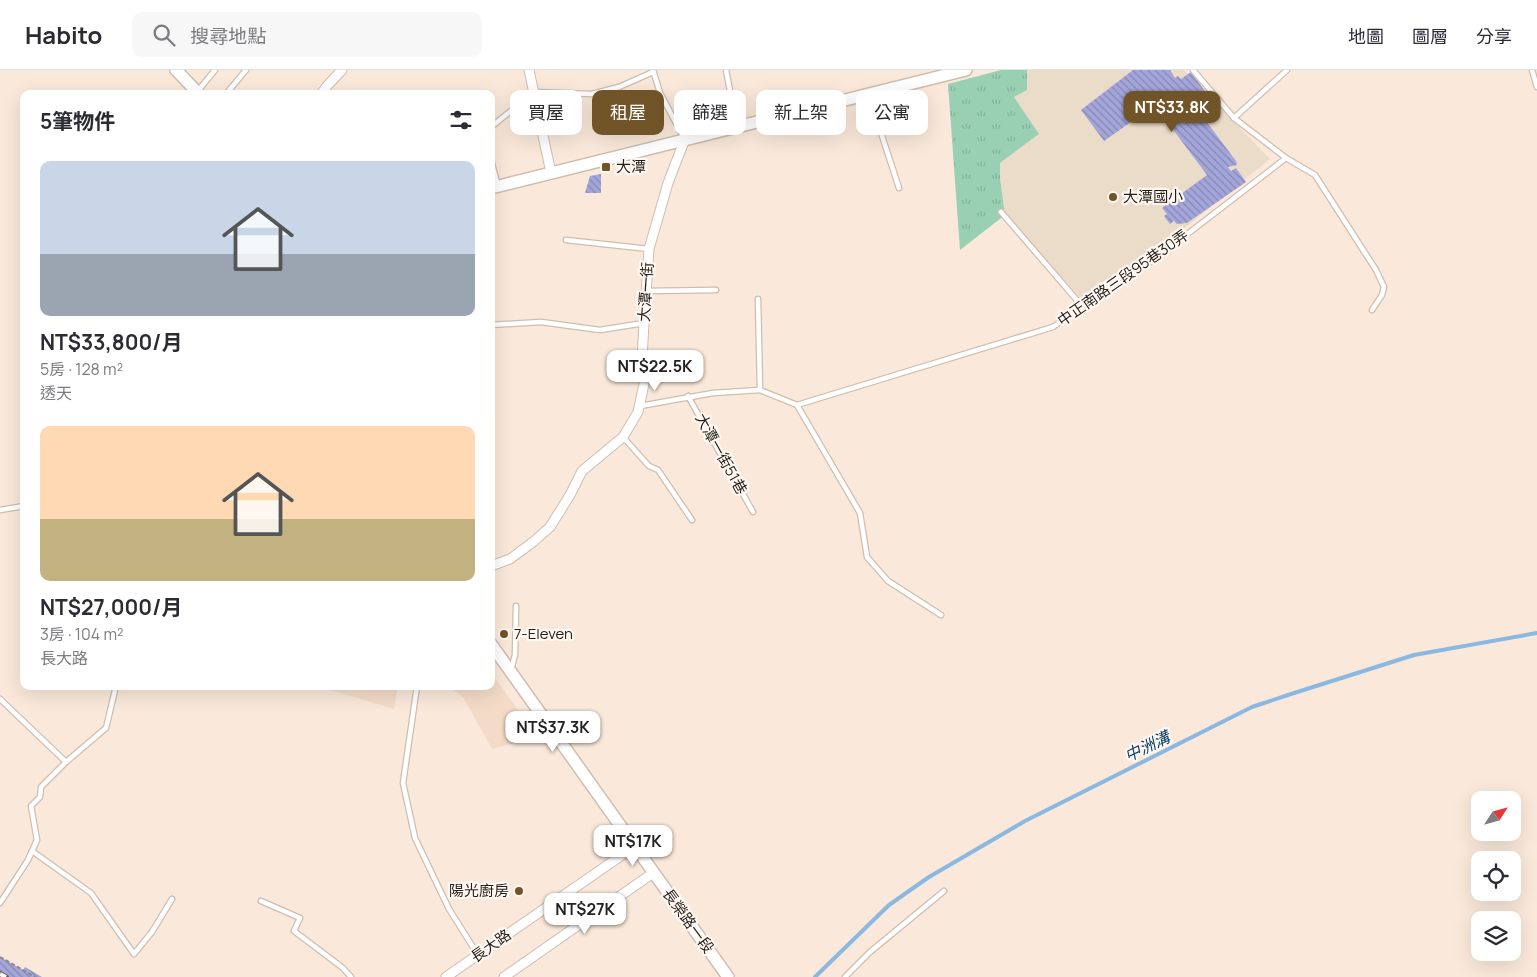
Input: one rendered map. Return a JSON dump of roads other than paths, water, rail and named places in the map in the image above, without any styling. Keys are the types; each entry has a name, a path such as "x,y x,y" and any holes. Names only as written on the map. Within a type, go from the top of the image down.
{"street":[{"path":"176,70 194,90"},
{"path":"324,90 342,70"},
{"path":"529,70 534,90"},
{"path":"888,90 966,70"},
{"path":"746,124 856,98"},
{"path":"543,135 551,173"},
{"path":"495,187 702,135"},
{"name":"大潭一街","path":"495,565 510,559 534,542 550,527 582,471 623,437 638,412 644,384 642,359 649,249 668,183 685,139"},
{"name":"長榮路一段","path":"495,649 728,977"},
{"name":"長大路","path":"446,977 635,846"},
{"path":"504,977 653,873"}],"lane":[{"path":"199,90 215,70"},
{"path":"229,90 246,70"},
{"path":"726,70 730,90"},
{"path":"1193,70 1234,118 1286,158 1315,175 1376,270 1384,287 1382,295 1372,310"},
{"path":"1234,118 1287,70"},
{"path":"1532,70 1537,87"},
{"path":"582,94 592,94 619,88 653,71 660,93 685,139"},
{"path":"495,125 510,112"},
{"path":"881,135 898,188"},
{"name":"中正南路三段95巷30弄","path":"797,405 1053,327 1082,306 1104,295 1159,256 1286,158"},
{"path":"1001,212 1082,306"},
{"path":"566,240 649,249"},
{"path":"646,291 716,290"},
{"path":"758,299 760,390"},
{"path":"495,325 542,322 600,330 644,323"},
{"name":"大潭一街51巷","path":"640,406 688,396 760,390 797,405"},
{"name":"大潭一街51巷","path":"688,396 753,512"},
{"path":"797,405 860,514 867,558 888,581 942,615"},
{"path":"623,437 649,466 658,470 692,520"},
{"path":"0,510 20,507"},
{"path":"511,671 516,655 516,606"},
{"path":"0,903 28,860 37,840 31,806 40,797 41,787 66,762 106,728 115,690"},
{"path":"416,690 403,784 415,838 449,909 478,955"},
{"path":"0,699 66,762"},
{"path":"32,851 91,894 134,954 152,932 172,900"},
{"path":"845,977 870,952 944,891"},
{"path":"261,901 300,918 294,931 343,968 351,977"}],"waterway":[{"name":"中洲溝","path":"815,977 889,905 929,877 1025,821 1252,707 1414,655 1537,633"}],"railway":[{"path":"0,974 6,977"}],"place":[{"name":"大潭","path":"606,167"},
{"name":"大潭國小","path":"1113,197"},
{"name":"7-Eleven","path":"504,634"},
{"name":"陽光廚房","path":"519,891"}]}
